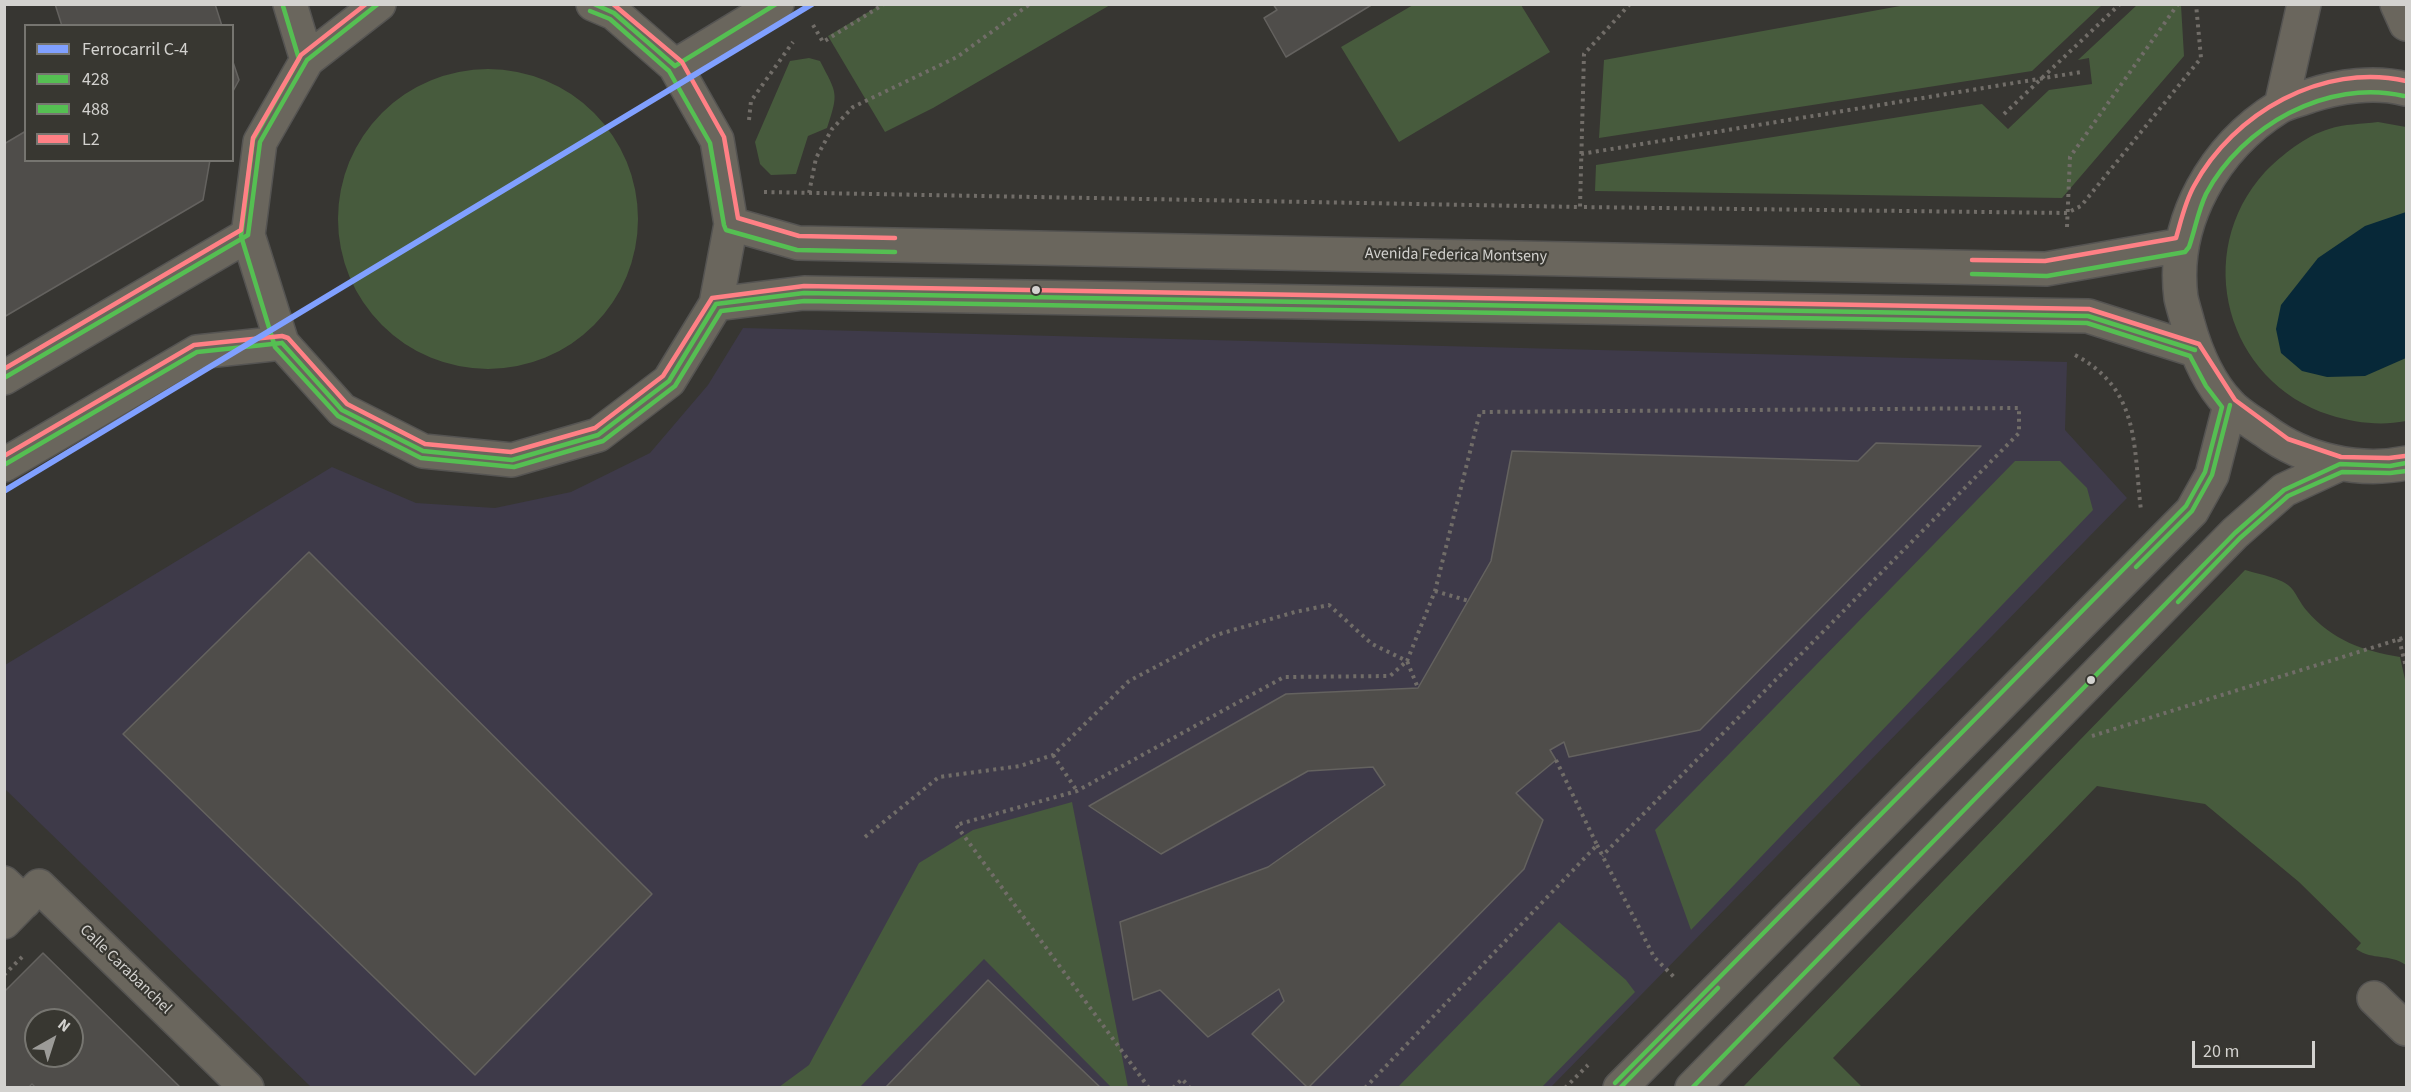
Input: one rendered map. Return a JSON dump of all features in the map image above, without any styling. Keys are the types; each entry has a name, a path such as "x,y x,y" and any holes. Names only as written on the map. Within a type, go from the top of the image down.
{"street":[{"path":"290,4 307,60"},
{"path":"379,4 307,60 260,142 248,235 282,344 342,410 423,451 512,460 598,435 669,381 716,304 731,224 717,140 675,66 614,13 593,4"},
{"path":"675,66 777,4"},
{"path":"2280,106 2304,4"},
{"path":"2397,4 2406,24"},
{"path":"2406,89 2391,85 2334,87 2280,106 2234,141 2200,189 2182,245 2181,298 2195,350 2212,382 2230,405 2284,446 2340,464 2390,466 2406,463"},
{"name":"Avenida Federica Montseny","path":"731,224 798,243 2034,268 2046,268 2182,245"},
{"path":"4,378 248,235"},
{"path":"716,304 804,293 2088,316 2195,350"},
{"path":"4,465 197,352 282,344"},
{"path":"1620,1088 2192,511 2212,475 2230,405"},
{"path":"1692,1088 2235,533 2284,490 2340,464"},
{"name":"Calle Carabanchel","path":"11,902 39,886 247,1088"},
{"path":"2374,998 2406,1029"}],"path":[{"path":"806,31 813,25 822,42 884,4"},
{"path":"809,193 816,158 832,129 853,107 957,57 1030,4"},
{"path":"1580,207 1584,54 1630,4"},
{"path":"2004,114 2120,4"},
{"path":"2065,264 2070,157 2178,4"},
{"path":"762,192 1580,207 2067,213 2081,206 2201,58 2196,4"},
{"path":"749,123 751,101 792,42 799,36"},
{"path":"1581,154 2081,72"},
{"path":"2063,316 2061,347 2086,361 2113,384 2128,413 2137,454 2137,482 2141,511"},
{"path":"1149,1088 956,825 1077,790 1284,677 1390,676 1407,661 1435,591 1480,412 2019,408 2019,433 1602,856"},
{"path":"1435,591 1469,601"},
{"path":"864,837 939,777 1020,766 1053,755 1129,681 1216,635 1295,612 1329,605 1372,644 1407,661 1418,688"},
{"path":"2092,736 2406,637"},
{"path":"2399,639 2406,667"},
{"path":"1053,755 1077,790"},
{"path":"1556,760 1654,957 1675,978"},
{"path":"1365,1088 1597,845"},
{"path":"1666,986 1683,969"},
{"path":"1565,1088 1591,1062"},
{"path":"1173,1088 1182,1078 1190,1088"}],"shaded area":[{"path":"743,328 2067,362 2065,430 2127,498 1551,1087 311,1087 5,789 5,665 332,467 416,503 495,508 571,492 650,453 708,385"}],"green space":[{"path":"882,4 1110,5 933,108 885,132 828,36"},
{"path":"1911,4 2102,5 2032,71 1599,138 1604,60"},
{"path":"1413,5 1521,5 1550,52 1399,142 1341,47"},
{"path":"2137,5 2181,5 2184,56 2062,198 1595,191 1596,165 1982,104 2008,129 2049,90 2092,84 2089,58 2078,60"},
{"path":"809,58 820,61 833,87 835,100 827,128 808,136 796,174 771,175 760,164 755,142 790,61"},
{"path":"488,69 517,72 545,81 571,94 594,113 613,136 626,162 635,190 638,219 635,248 626,276 613,302 594,325 571,344 545,357 517,366 488,369 459,366 431,357 405,344 382,325 363,302 350,276 341,248 338,219 341,190 350,162 363,136 382,113 405,94 431,81 459,72"},
{"path":"2378,122 2406,127 2406,421 2387,423 2358,422 2330,415 2294,398 2266,374 2244,345 2231,312 2226,276 2229,240 2242,204 2265,172 2294,147 2320,132 2341,126"},
{"path":"2015,461 2060,461 2087,488 2093,510 1691,930 1655,830"},
{"path":"2245,570 2284,582 2307,611 2338,637 2373,651 2400,657 2406,684 2406,965 2356,949 2361,943 2299,882 2205,804 2097,786 1833,1058 1862,1087 1743,1087"},
{"path":"1072,802 1128,1087 1111,1087 984,959 860,1087 779,1087 809,1065 919,863 973,830"},
{"path":"1559,922 1626,980 1635,992 1542,1087 1398,1087"}],"water":[{"path":"2406,212 2406,358 2365,376 2327,377 2302,371 2281,353 2276,329 2281,305 2318,258 2365,226"}],"building":[{"path":"55,4 215,4 221,24 61,24"},
{"path":"1273,4 1373,4 1286,57 1264,18 1277,10"},
{"path":"234,65 239,80 234,89"},
{"path":"24,132 24,162 210,162 203,200 4,317 4,144"},
{"path":"1876,443 1981,446 1700,730 1569,757 1564,742 1550,750 1556,760 1516,793 1543,820 1524,869 1308,1088 1252,1034 1284,1001 1279,989 1208,1037 1160,990 1133,1000 1120,922 1268,867 1385,785 1373,767 1308,771 1161,854 1089,806 1286,694 1418,688 1491,561 1512,451 1858,461"},
{"path":"309,552 652,894 475,1075 123,734"},
{"path":"43,953 181,1088 36,1088 32,1084 28,1088 4,1088 4,992"},
{"path":"988,980 1101,1088 885,1088"}],"rail line":[{"name":"C-4","path":"4,491 812,4"}],"transit line":[{"name":"L2","path":"4,369 241,230 253,138 301,55 366,4"},
{"name":"428","path":"248,235 260,142 307,60 378,4"},
{"name":"428","path":"594,4 614,13 675,66"},
{"name":"L2","path":"613,4 682,62 724,137 738,218 799,236 895,238"},
{"name":"428","path":"675,66 776,4"},
{"name":"488","path":"283,6 299,59 253,140 241,236 275,347 338,416 421,458 514,467 603,441 675,386 721,311 804,301 2087,323 2190,356 2206,386 2222,407 2205,472 2186,506 1615,1083"},
{"name":"488","path":"590,11 610,19 669,71 710,143 726,230 797,250 895,252"},
{"name":"L2","path":"1972,260 2045,261 2176,238 2191,192 2211,160 2232,136 2256,116 2284,99 2313,87 2343,79 2375,77 2406,81"},
{"name":"488","path":"1972,274 2047,276 2185,252 2189,247 2206,194 2241,147 2264,128 2317,101 2346,94 2375,92 2404,96"},
{"name":"428","path":"4,378 248,235"},
{"name":"L2","path":"4,456 194,345 282,336 288,338 347,404 425,444 511,452 595,428 663,376 712,298 804,286 2089,309 2199,344 2235,400 2288,439 2341,457 2405,456"},
{"name":"428","path":"716,304 804,293 2088,316 2195,350"},
{"name":"428","path":"282,343 342,410 423,451 512,460 598,435 669,381 716,304"},
{"name":"428","path":"4,465 197,352 282,343"},
{"name":"428","path":"2136,567 2192,511 2212,475 2230,405"},
{"name":"428","path":"1692,1088 2235,533 2284,490 2340,464 2390,466 2406,463"},
{"name":"488","path":"2178,602 2240,538 2288,496 2342,472 2406,471"},
{"name":"428","path":"1620,1088 1718,988"}]}
